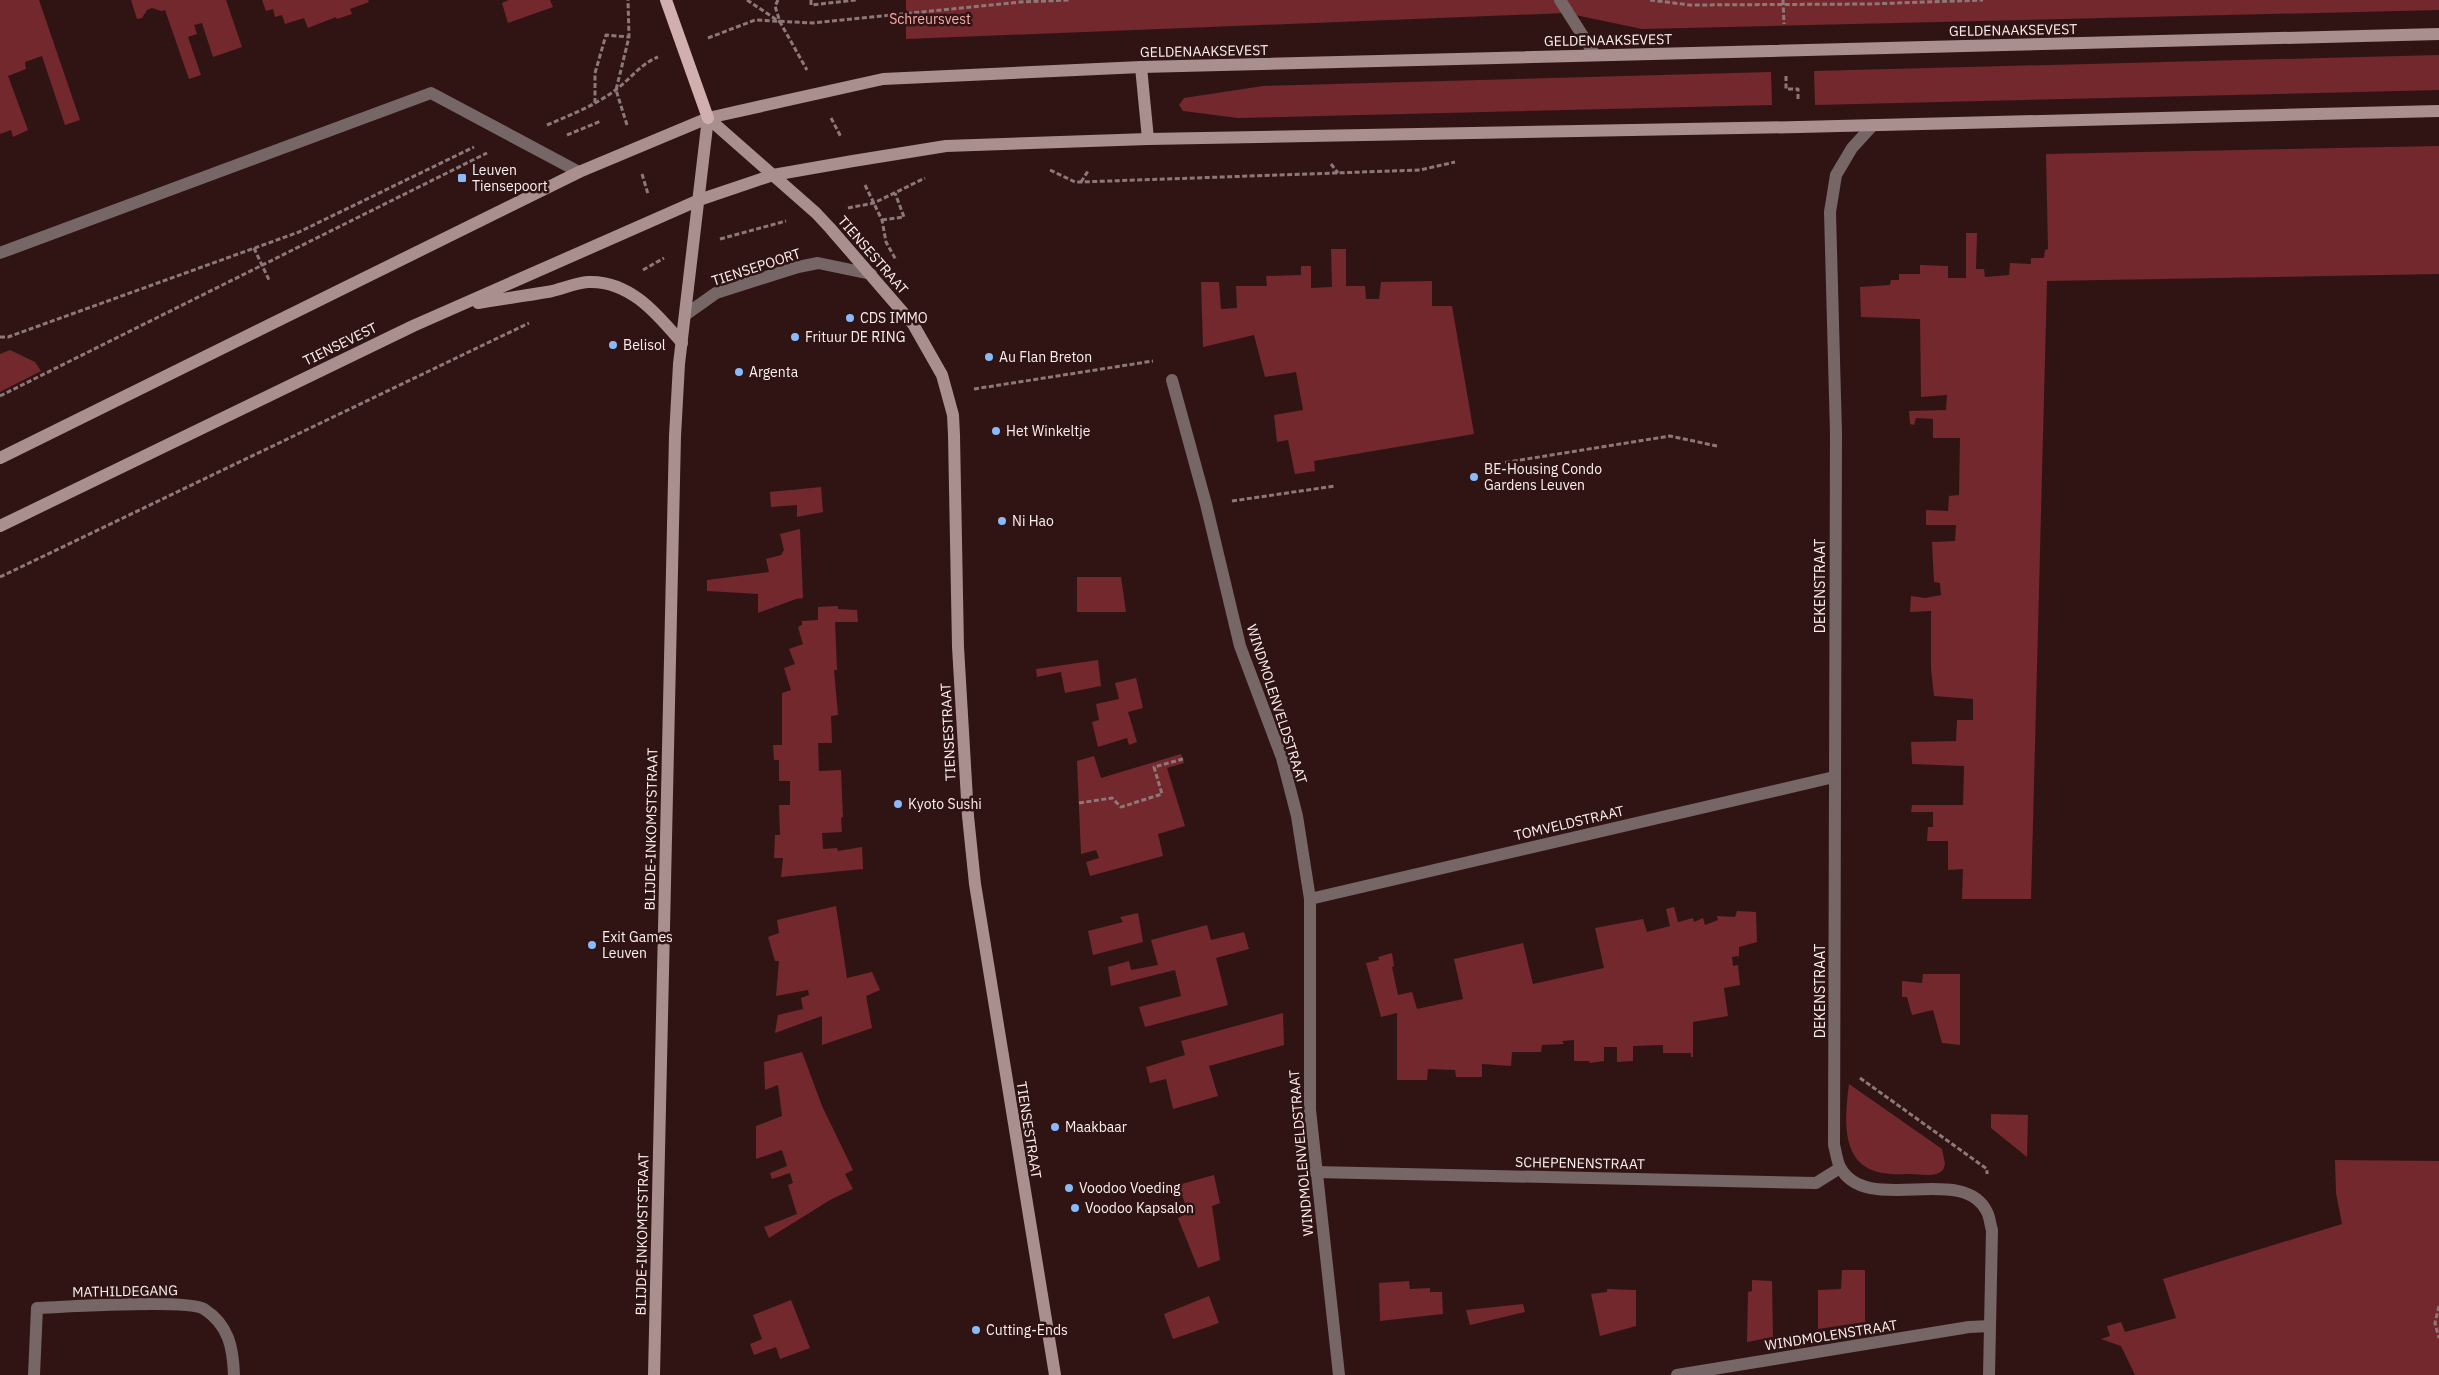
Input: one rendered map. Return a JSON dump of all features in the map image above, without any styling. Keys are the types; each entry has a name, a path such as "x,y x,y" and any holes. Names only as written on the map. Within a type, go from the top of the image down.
{"main road":[{"path":"666,0 708,118 699,200 773,175 946,146 1148,139 1873,125 2439,110"},
{"name":"GELDENAAKSEVEST","path":"708,118 883,79 1142,67 2439,34"},
{"path":"1142,67 1148,139"},
{"path":"0,458 579,172 708,118"},
{"path":"708,118 773,175"},
{"name":"TIENSESTRAAT","path":"773,175 816,213 913,324 942,375 948,392 954,435 958,647 968,816 973,865 999,1042 1055,1375"},
{"name":"BLIJDE-INKOMSTSTRAAT","path":"654,1375 675,436 682,343 699,200"},
{"name":"TIENSEVEST","path":"0,526 294,382 460,305 699,200"},
{"path":"460,305 549,292 588,282 608,286 639,298 656,312 682,343"}],"street":[{"path":"1560,0 1595,55"},
{"path":"0,253 431,93 579,172"},
{"name":"DEKENSTRAAT","path":"1840,1168 1834,1145 1833,1131 1836,1061 1834,777 1836,433 1830,212 1836,175 1852,148 1873,125"},
{"name":"TIENSEPOORT","path":"685,315 716,294 798,267 818,263 871,274"},
{"name":"WINDMOLENVELDSTRAAT","path":"1172,380 1206,504 1240,646 1267,714 1287,775 1297,816 1310,899 1308,1071 1315,1172 1339,1375"},
{"name":"TOMVELDSTRAAT","path":"1310,899 1834,777"},
{"path":"1840,1168 1855,1183 1879,1189 1952,1190 1966,1192 1980,1201 1988,1212 1992,1230 1989,1375"},
{"name":"SCHEPENENSTRAAT","path":"1315,1172 1816,1183 1840,1168"},
{"name":"MATHILDEGANG","path":"34,1375 37,1308 176,1304 203,1308 222,1325 233,1349 234,1375"},
{"name":"WINDMOLENSTRAAT","path":"1677,1375 1960,1329 1990,1326"}],"path":[{"path":"0,396 517,138 595,104 616,90 629,37 628,0"},
{"path":"747,0 780,22 814,23 1020,2 1069,0"},
{"path":"778,0 775,6 780,22"},
{"path":"811,0 810,4 856,0"},
{"path":"1650,0 1690,6 1783,2 1983,0"},
{"path":"1783,2 1784,28"},
{"path":"595,104 595,73 606,35 629,37"},
{"path":"1785,70 1786,88 1798,89 1798,104"},
{"path":"0,337 8,337 300,232 504,132"},
{"path":"1044,167 1075,182 1081,182 1420,170 1462,160"},
{"path":"1331,164 1338,173"},
{"path":"1081,182 1088,171"},
{"path":"608,286 649,267 666,256 816,213 874,203 930,175"},
{"path":"882,220 904,217 895,193"},
{"path":"254,248 269,280"},
{"path":"0,577 537,320"},
{"path":"948,392 1153,361 1158,381 1172,380"},
{"path":"1483,466 1670,436 1718,446"},
{"path":"1206,504 1335,486"},
{"path":"1079,802 1112,798 1121,807 1162,794 1154,767 1183,759"},
{"path":"1836,1061 1987,1169 1988,1212"},
{"path":"2439,1306 2435,1323 2439,1338"}],"green space":[{"path":"0,0 39,0 80,120 65,125 42,56 25,62 26,69 8,76 28,130 13,137 11,130 0,134"},
{"path":"131,0 226,0 242,47 213,57 202,23 194,25 197,34 188,37 201,75 189,79 165,10 161,11 152,8 147,10 142,18 137,19"},
{"path":"262,0 368,0 369,2 350,9 352,14 337,19 336,17 308,28 304,18 285,24 282,15 275,17 273,9 266,11"},
{"path":"509,0 550,0 553,7 508,23 502,3"},
{"name":"Schreursvest","path":"906,0 2439,0 2439,10 1642,29 1566,13 906,39"},
{"path":"2439,55 2439,90 1815,105 1814,71"},
{"path":"1771,72 1772,105 1238,118 1183,111 1179,105 1184,98 1263,86"},
{"path":"2439,146 2439,274 2047,281 2031,899 1962,899 1963,869 1948,870 1948,841 1927,841 1928,827 1933,827 1933,812 1911,812 1912,805 1963,805 1964,766 1912,764 1911,742 1956,741 1957,720 1973,720 1973,699 1934,696 1931,669 1931,611 1910,612 1911,596 1925,598 1941,595 1940,583 1934,582 1932,542 1955,541 1956,525 1926,525 1926,510 1948,511 1949,496 1959,495 1960,438 1933,438 1933,419 1916,418 1914,425 1910,424 1909,411 1946,410 1947,395 1921,397 1920,319 1861,317 1860,287 1890,285 1891,280 1899,280 1899,274 1920,274 1920,265 1948,266 1948,278 1966,278 1966,233 1977,233 1976,269 1984,269 1985,277 2009,275 2010,263 2031,264 2031,258 2044,258 2045,250 2048,249 2046,154"},
{"path":"1331,249 1346,249 1346,286 1365,286 1366,299 1379,299 1381,282 1432,281 1432,306 1452,306 1474,434 1314,461 1315,471 1295,474 1288,440 1277,442 1274,415 1303,410 1296,372 1265,377 1254,335 1203,347 1201,282 1219,282 1221,309 1237,308 1236,286 1267,286 1266,276 1301,275 1301,266 1311,266 1311,288 1332,287"},
{"path":"10,350 35,362 41,371 0,392 0,354"},
{"path":"821,487 823,512 797,517 797,505 771,507 770,492"},
{"path":"800,529 803,598 758,613 758,594 707,591 707,580 769,572 766,559 781,555 784,550 780,534"},
{"path":"1077,577 1121,577 1126,612 1077,612"},
{"path":"838,606 838,609 857,610 858,622 835,622 837,670 834,670 838,715 831,716 832,743 818,743 819,771 841,770 843,817 841,818 842,832 822,833 823,849 837,848 838,851 862,847 863,869 781,877 783,858 774,858 775,835 780,835 779,805 790,805 790,781 779,781 779,760 774,760 773,745 782,745 782,693 791,690 784,668 795,664 789,649 803,644 798,627 802,625 802,621 818,620 818,607"},
{"path":"1098,660 1101,686 1065,693 1061,672 1037,677 1036,669"},
{"path":"1136,678 1143,708 1128,712 1137,742 1129,745 1127,738 1098,747 1092,722 1099,720 1096,704 1119,699 1115,683"},
{"path":"1181,754 1184,763 1167,768 1185,826 1158,834 1163,856 1090,876 1086,862 1099,858 1096,850 1081,854 1077,761 1094,756 1101,778"},
{"path":"836,906 847,978 872,972 880,990 866,996 872,1028 822,1045 822,1016 775,1033 778,1015 803,1009 801,998 809,995 808,990 776,996 779,961 775,961 768,937 779,933 777,920"},
{"path":"1674,907 1678,922 1693,918 1694,922 1703,918 1705,925 1718,920 1717,916 1735,917 1737,911 1756,912 1757,942 1739,947 1739,956 1732,957 1733,966 1738,965 1740,985 1724,988 1728,1016 1693,1022 1693,1057 1691,1057 1691,1053 1663,1053 1663,1045 1633,1046 1633,1061 1617,1062 1617,1047 1604,1047 1604,1061 1590,1063 1589,1061 1574,1061 1574,1040 1562,1041 1564,1044 1542,1045 1541,1052 1512,1052 1511,1066 1482,1064 1482,1077 1456,1077 1455,1070 1428,1069 1427,1080 1397,1080 1397,1013 1381,1017 1366,963 1379,960 1378,957 1392,953 1394,966 1392,967 1398,995 1412,992 1417,1009 1463,999 1454,959 1523,943 1533,984 1604,968 1595,928 1643,919 1647,932 1670,926 1666,909"},
{"path":"1138,913 1143,942 1093,955 1088,931 1123,922 1120,917"},
{"path":"1207,925 1211,940 1244,932 1249,949 1216,958 1228,1005 1145,1027 1139,1007 1181,996 1175,970 1111,986 1108,967 1129,961 1131,970 1158,965 1151,940"},
{"path":"1923,974 1960,974 1960,1045 1942,1043 1933,1010 1912,1015 1907,997 1902,997 1902,981 1922,983"},
{"path":"1283,1013 1284,1045 1209,1066 1218,1096 1173,1109 1166,1079 1150,1083 1146,1067 1185,1055 1181,1041"},
{"path":"802,1052 822,1106 853,1170 845,1174 853,1189 830,1200 769,1238 764,1227 797,1214 788,1185 793,1183 790,1173 772,1179 770,1173 787,1166 782,1150 756,1159 756,1126 782,1116 778,1085 765,1090 764,1062"},
{"path":"1849,1084 1942,1149 1945,1164 1943,1170 1932,1175 1890,1174 1869,1169 1859,1161 1852,1150 1846,1125"},
{"path":"1991,1114 2028,1115 2027,1157 1991,1128"},
{"path":"2335,1160 2439,1161 2439,1375 2135,1375 2121,1346 2101,1339 2110,1336 2107,1326 2121,1322 2125,1332 2176,1318 2163,1279 2342,1224 2336,1193"},
{"path":"1214,1175 1220,1203 1212,1206 1220,1260 1198,1268 1178,1218 1186,1214 1183,1208 1186,1206 1178,1185"},
{"path":"1842,1270 1865,1270 1865,1322 1818,1329 1818,1290 1841,1289"},
{"path":"1752,1280 1772,1281 1773,1337 1747,1342 1748,1292 1752,1291"},
{"path":"1409,1281 1410,1289 1430,1288 1430,1292 1442,1292 1443,1314 1380,1321 1379,1283"},
{"path":"1607,1289 1636,1290 1636,1326 1600,1336 1591,1294 1607,1292"},
{"path":"1209,1296 1219,1323 1173,1339 1164,1314"},
{"path":"791,1300 810,1348 780,1359 776,1347 754,1355 750,1344 762,1339 753,1315"},
{"path":"1523,1304 1525,1312 1470,1325 1466,1310"}],"place":[{"name":"Leuven Tiensepoort","path":"462,178"},
{"name":"CDS IMMO","path":"850,318"},
{"name":"Frituur DE RING","path":"795,337"},
{"name":"Belisol","path":"613,345"},
{"name":"Au Flan Breton","path":"989,357"},
{"name":"Argenta","path":"739,372"},
{"name":"Het Winkeltje","path":"996,431"},
{"name":"BE-Housing Condo Gardens Leuven","path":"1474,477"},
{"name":"Ni Hao","path":"1002,521"},
{"name":"Kyoto Sushi","path":"898,804"},
{"name":"Exit Games Leuven","path":"592,945"},
{"name":"Maakbaar","path":"1055,1127"},
{"name":"Voodoo Voeding","path":"1069,1188"},
{"name":"Voodoo Kapsalon","path":"1075,1208"},
{"name":"Cutting-Ends","path":"976,1330"}]}
